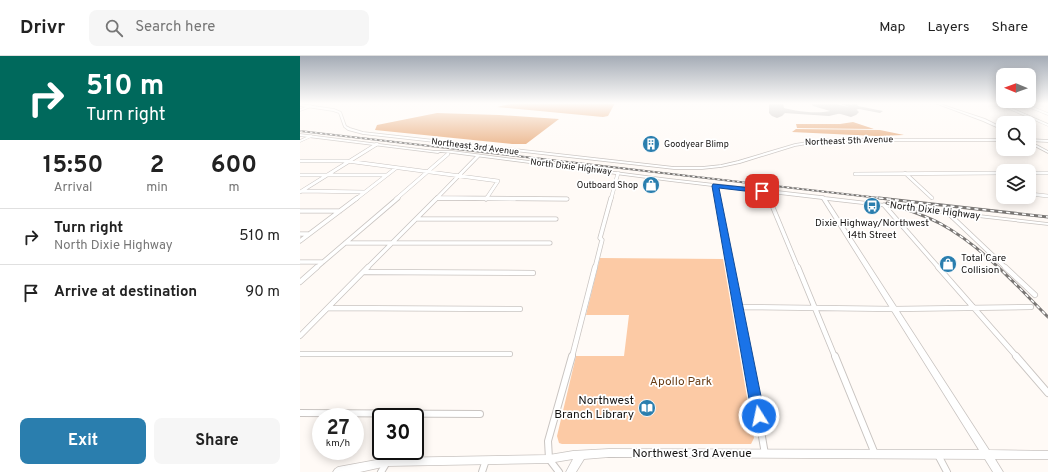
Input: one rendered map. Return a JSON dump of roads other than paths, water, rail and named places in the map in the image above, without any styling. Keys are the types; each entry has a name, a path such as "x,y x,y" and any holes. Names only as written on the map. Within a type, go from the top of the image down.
{"street":[{"name":"Northeast 3rd Avenue","path":"344,122 345,126 349,129 363,133 674,168"},
{"name":"North Dixie Highway","path":"300,135 446,151 716,186 822,197 1048,225"},
{"path":"300,142 311,136"},
{"name":"Northeast 5th Avenue","path":"674,168 694,168 734,163 781,147 806,141 996,140"},
{"path":"1036,141 1048,140"},
{"path":"300,192 377,144"},
{"path":"1036,145 1048,152"},
{"name":"North Dixie Highway","path":"436,151 448,154 478,156"},
{"path":"300,282 448,154"},
{"path":"300,336 478,156"},
{"path":"300,161 349,161 498,181 486,198"},
{"path":"300,241 396,168"},
{"path":"559,472 549,459 548,441 567,377 602,240 600,238 618,173"},
{"path":"905,173 932,198"},
{"path":"855,174 996,173"},
{"path":"1036,173 1048,173"},
{"path":"300,175 387,175"},
{"name":"North Dixie Highway","path":"665,179 671,178 808,194 822,197"},
{"path":"716,186 765,454"},
{"path":"300,192 365,192"},
{"path":"767,192 875,455"},
{"path":"1036,195 1048,196"},
{"path":"822,197 998,472"},
{"path":"437,198 567,199"},
{"path":"884,205 1048,393"},
{"path":"300,211 340,211"},
{"path":"947,212 1035,295"},
{"path":"416,219 556,219"},
{"path":"300,234 309,234"},
{"path":"345,243 550,243"},
{"path":"300,262 324,262"},
{"path":"364,272 533,273"},
{"path":"739,307 815,309 1031,307"},
{"path":"328,308 520,309"},
{"path":"300,354 510,354"},
{"path":"300,413 480,414"},
{"name":"Northwest 3rd Avenue","path":"338,472 387,462 549,459 609,453 1048,455"},
{"path":"571,472 581,455"},
{"path":"938,455 946,472"},
{"path":"482,472 486,460"},
{"path":"381,472 387,462"}],"railway":[{"path":"300,131 888,199"},
{"path":"879,198 1048,217"},
{"path":"887,203 928,218 956,233 985,255 1048,317"}],"place":[{"name":"Goodyear Blimp","path":"651,144"},
{"name":"Outboard Shop","path":"651,185"},
{"name":"Dixie Highway/Northwest 14th Street","path":"872,206"},
{"name":"Total Care Collision","path":"948,264"},
{"name":"Northwest Branch Library","path":"647,408"}],"park label":[{"name":"Apollo Park","path":"681,382"}]}
